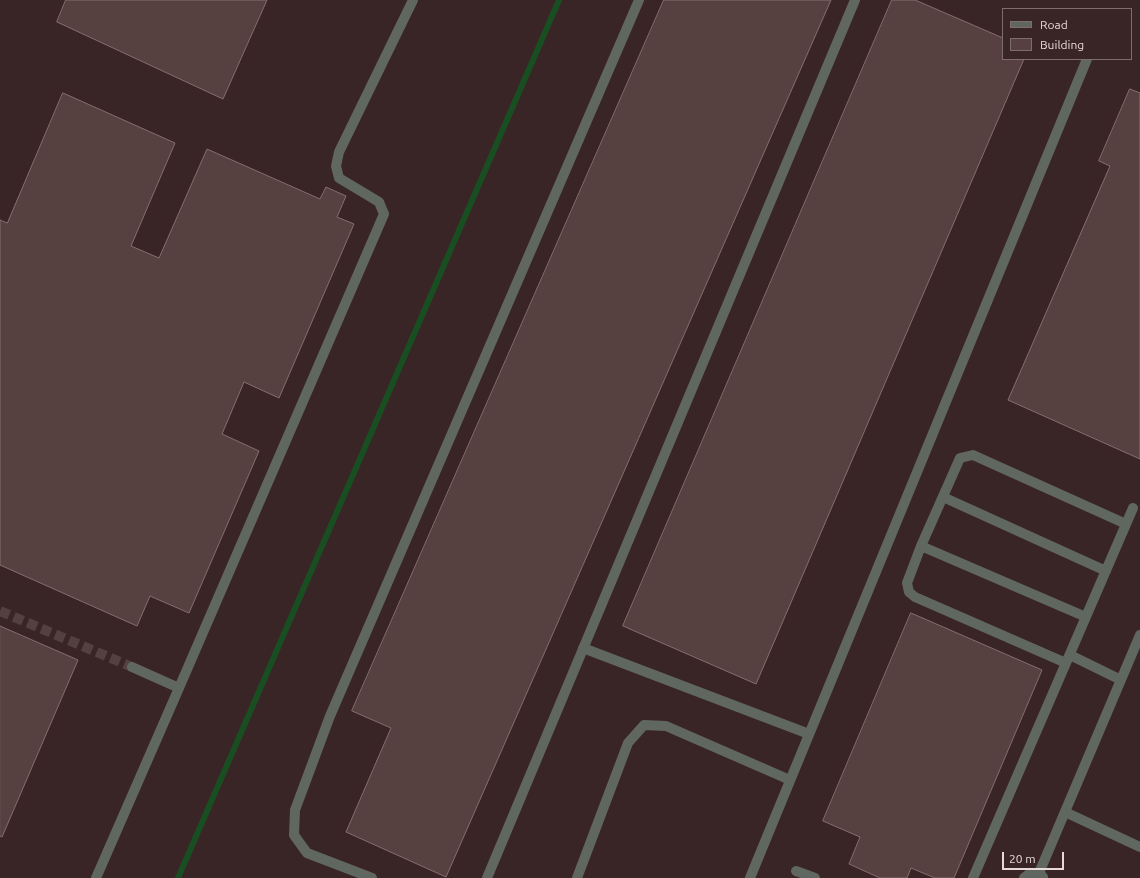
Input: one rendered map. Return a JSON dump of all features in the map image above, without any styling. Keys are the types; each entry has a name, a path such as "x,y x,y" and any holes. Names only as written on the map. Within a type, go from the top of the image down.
{"lane":[{"path":"96,878 384,214 379,202 339,178 336,166 339,152 413,0"},
{"path":"372,878 306,853 294,835 295,810 333,709 639,0"},
{"path":"487,878 855,0"},
{"path":"750,878 1087,60"},
{"path":"1121,680 916,597 909,592 907,583 921,546 960,458 973,455 1126,524"},
{"path":"943,497 1106,571"},
{"path":"973,878 1133,508"},
{"path":"921,546 1086,617"},
{"path":"1024,878 1029,874 1042,875 1065,812 1140,635"},
{"path":"583,648 809,734"},
{"path":"132,667 179,688"},
{"path":"577,878 628,743 644,725 666,726 790,780"},
{"path":"1065,812 1140,847"},
{"path":"796,871 815,878"}],"building":[{"path":"66,0 267,0 223,99 57,22"},
{"path":"664,0 831,0 446,877 346,832 391,728 352,711"},
{"path":"892,0 915,0 1002,38 1002,60 1024,60 756,684 623,626"},
{"path":"1130,89 1140,93 1140,459 1008,400 1110,166 1099,161"},
{"path":"63,93 175,143 131,246 159,258 207,149 320,199 326,187 346,196 337,217 354,224 279,398 244,382 222,434 259,451 189,613 150,596 137,626 0,565 0,220 7,223"},
{"path":"911,613 1042,670 954,878 935,878 911,868 907,878 880,878 849,864 860,837 823,821"},
{"path":"0,626 78,660 2,837 0,836"}],"waterway":[{"path":"178,878 559,0"}],"tunnel":[{"path":"0,611 132,667"}]}
